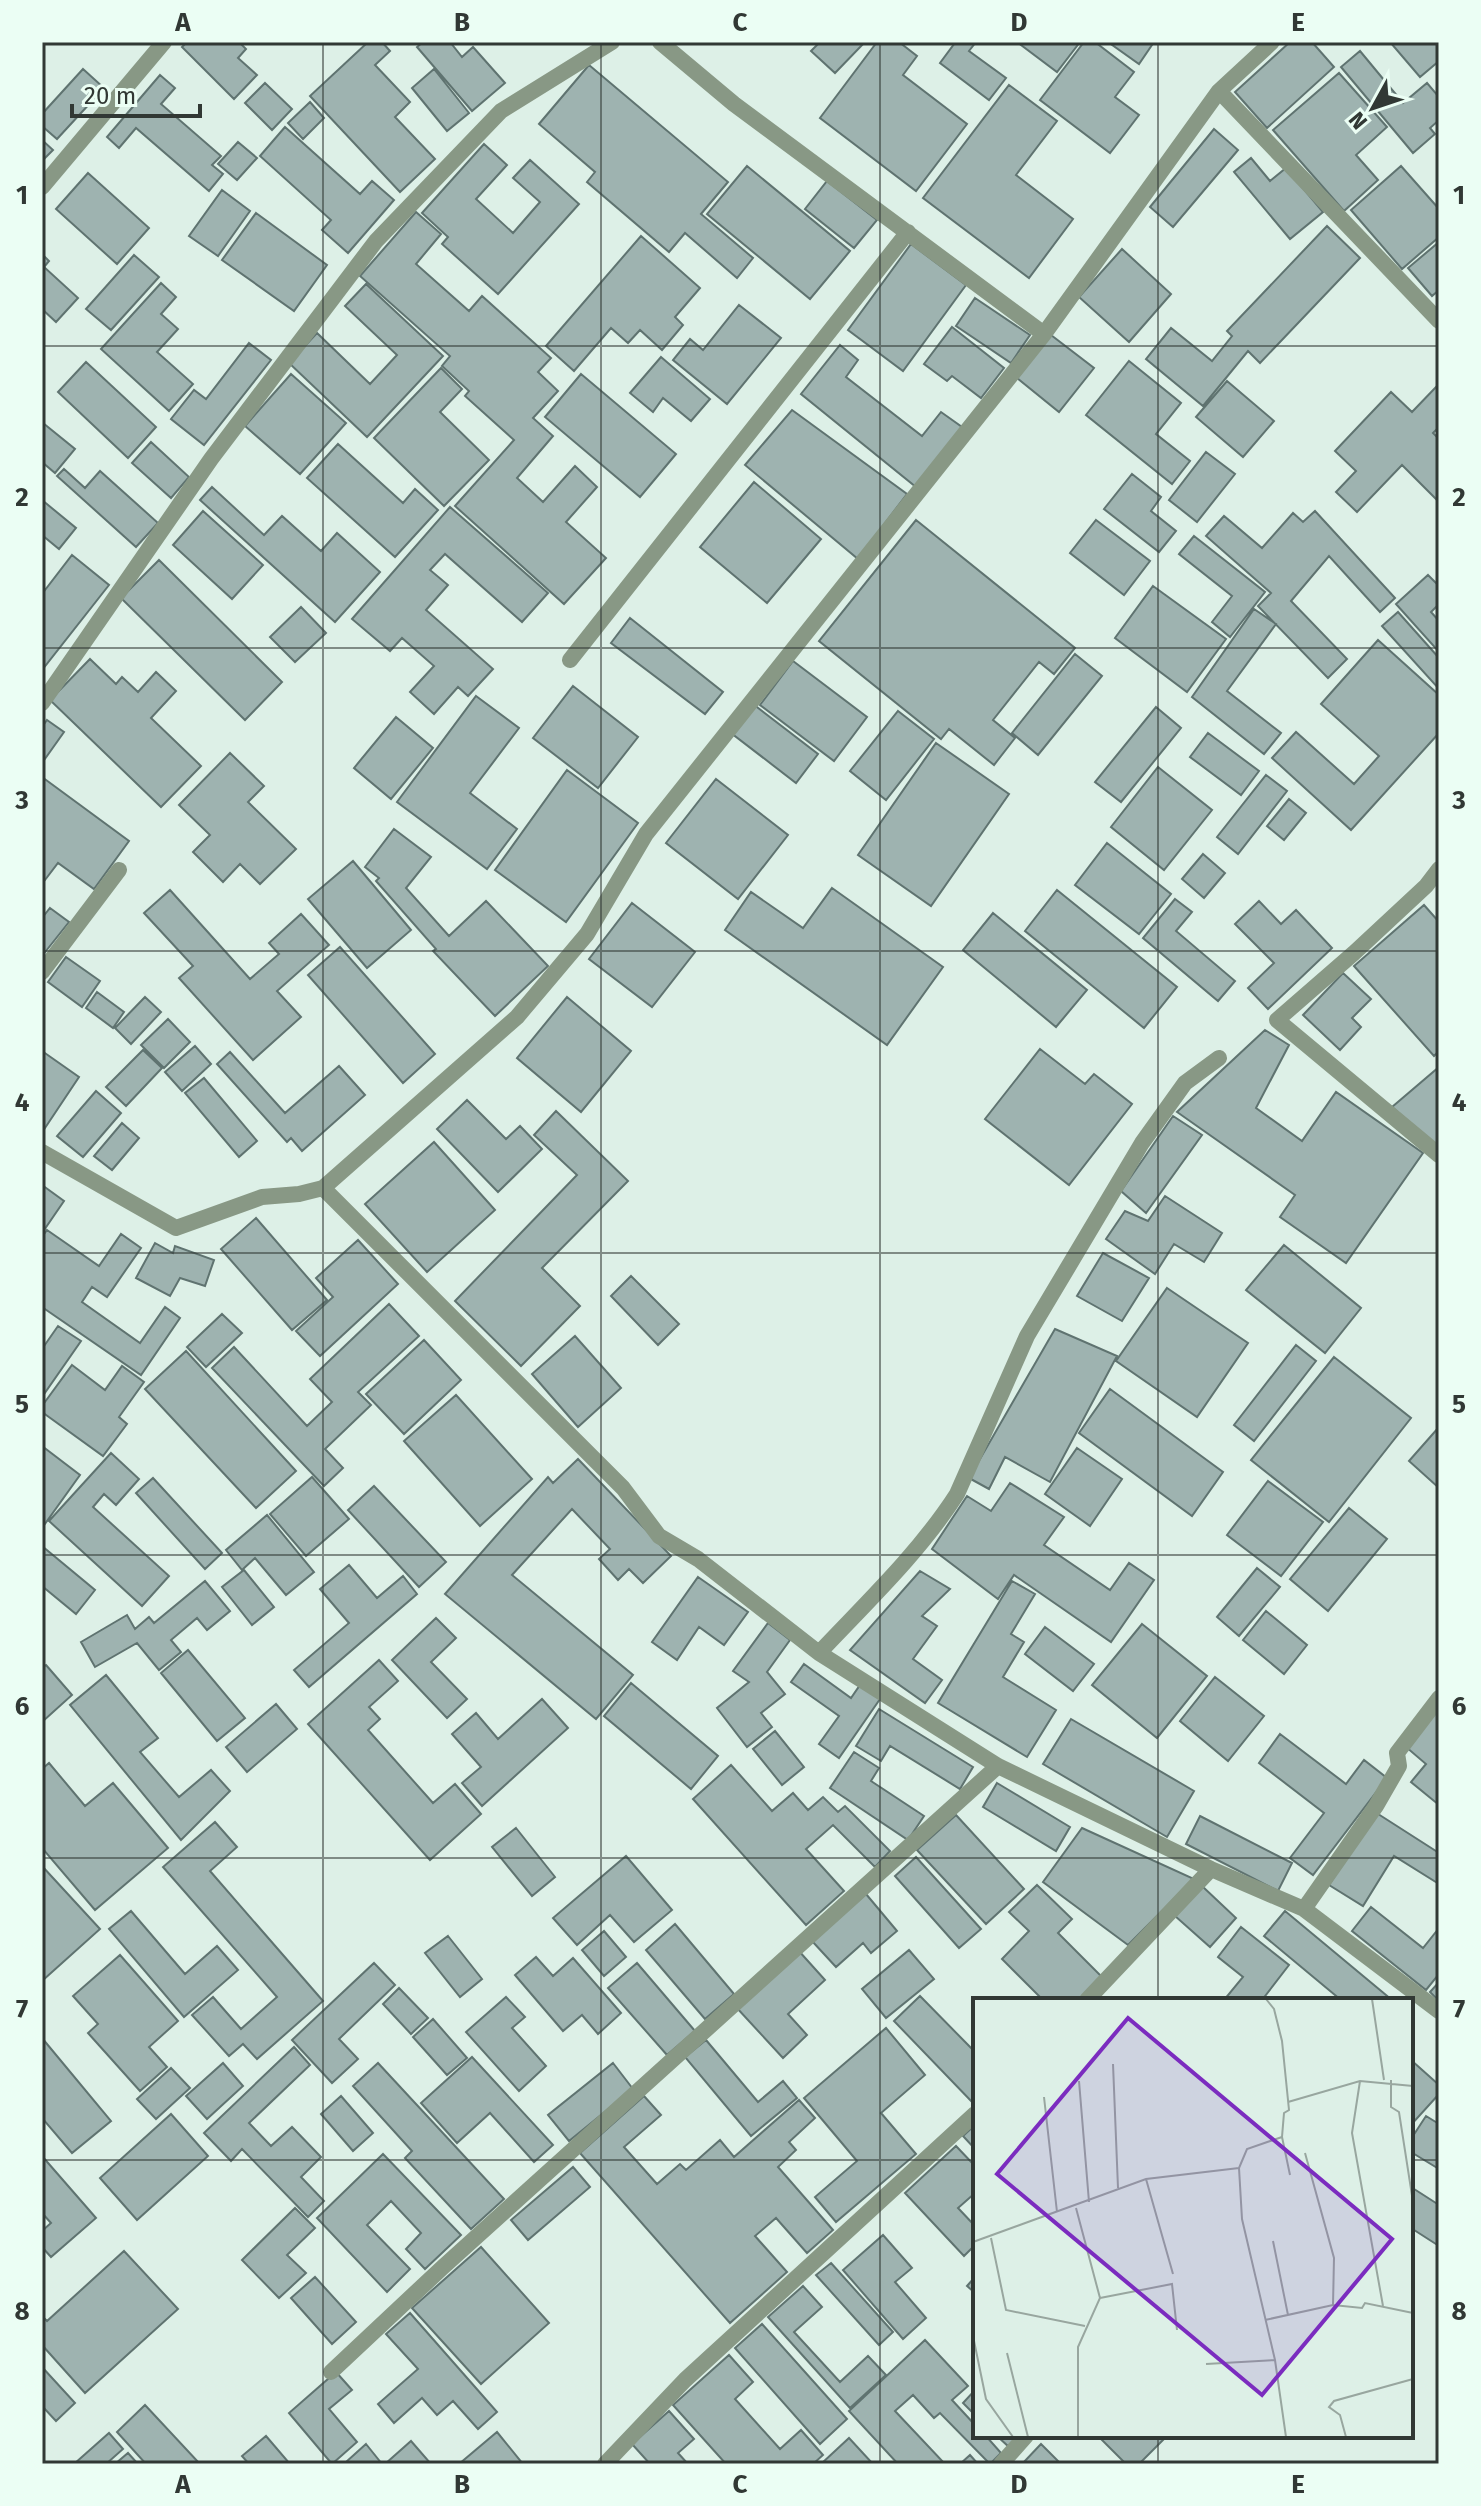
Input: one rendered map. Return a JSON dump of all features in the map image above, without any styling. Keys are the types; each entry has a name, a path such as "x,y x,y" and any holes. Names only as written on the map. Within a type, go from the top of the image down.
{"street":[{"path":"42,187 164,42"},
{"path":"42,703 211,459 376,241 501,111 612,42"},
{"path":"660,42 734,104 1044,334"},
{"path":"42,1152 176,1228 262,1197 299,1194 323,1188 517,1017 587,934 646,834 1044,334 1219,91 1272,42"},
{"path":"1219,91 1439,321"},
{"path":"570,660 908,232"},
{"path":"1439,869 1426,886 1277,1020 1439,1155"},
{"path":"42,972 119,870"},
{"path":"819,1653 929,1535 945,1513 957,1494 1027,1336 1142,1143 1185,1083 1219,1058"},
{"path":"323,1188 623,1488 659,1536 698,1559 819,1653 998,1766 1211,1869 1304,1909 1410,1998"},
{"path":"1304,1909 1376,1806 1399,1766 1397,1753 1439,1698"},
{"path":"331,2372 443,2267 998,1766"},
{"path":"1089,1998 1211,1869"},
{"path":"1415,2002 1439,2011"},
{"path":"605,2464 685,2380 973,2116"},
{"path":"1001,2464 1024,2438"}],"building":[{"path":"187,42 239,42 246,49 238,58 257,75 234,99 182,47"},
{"path":"368,42 382,42 390,51 375,65 410,102 395,117 435,159 400,192 310,96"},
{"path":"423,42 450,42 462,57 473,47 505,83 472,111 417,47"},
{"path":"820,42 865,42 835,73 811,51"},
{"path":"877,42 899,42 917,56 903,75 967,124 916,191 820,118"},
{"path":"950,42 976,42 969,51 1006,78 989,100 940,63 954,44"},
{"path":"1017,42 1080,42 1057,72"},
{"path":"1084,42 1095,42 1134,72 1115,97 1139,115 1110,153 1040,100"},
{"path":"1108,42 1154,42 1139,64"},
{"path":"1290,42 1312,42 1334,67 1267,128 1235,92"},
{"path":"1390,42 1439,42 1439,61 1420,77"},
{"path":"1360,51 1403,103 1427,83 1439,97 1439,120 1430,128 1435,134 1413,153 1341,67"},
{"path":"589,65 728,182 701,214 753,258 737,278 685,233 669,252 587,182 595,172 539,124"},
{"path":"83,69 104,88 57,139 42,126 42,114"},
{"path":"434,69 469,113 447,131 412,88"},
{"path":"1339,73 1387,127 1356,155 1378,180 1344,211 1273,130"},
{"path":"160,75 175,88 161,104 221,156 212,165 223,174 209,191 136,128 119,148 107,137"},
{"path":"265,83 292,109 272,130 245,103"},
{"path":"1009,85 1057,121 1016,175 1073,219 1029,278 923,198"},
{"path":"310,102 324,118 303,139 288,123"},
{"path":"285,127 360,194 372,181 394,200 348,253 322,230 331,220 260,156"},
{"path":"1214,129 1238,150 1173,227 1150,207"},
{"path":"42,140 53,150 42,161"},
{"path":"238,142 257,158 237,180 218,164"},
{"path":"484,144 507,165 476,199 513,233 540,202 513,178 530,160 579,204 498,294 442,244 448,237 422,213"},
{"path":"1251,158 1270,181 1286,168 1323,212 1290,239 1234,172"},
{"path":"747,166 850,251 810,299 707,214"},
{"path":"1401,166 1439,209 1439,237 1402,269 1351,210"},
{"path":"88,173 149,228 117,264 56,209"},
{"path":"827,181 877,220 854,248 805,209"},
{"path":"222,190 250,211 218,256 189,236"},
{"path":"416,212 441,234 416,264 469,311 482,296 551,358 538,372 558,391 533,418 553,436 517,478 543,502 575,466 597,487 566,522 606,558 564,604 455,506 514,440 465,396 469,391 442,366 450,356 360,276"},
{"path":"256,213 327,265 294,311 222,260"},
{"path":"1327,226 1360,258 1260,363 1248,351 1203,406 1146,359 1171,328 1212,361 1232,336 1227,331"},
{"path":"641,236 700,288 675,317 683,325 662,350 640,330 628,343 611,328 574,371 546,346"},
{"path":"1439,242 1439,290 1432,296 1408,268"},
{"path":"911,244 966,285 903,371 848,330"},
{"path":"1122,249 1171,294 1129,342 1079,297"},
{"path":"42,254 49,261 44,267 78,298 56,322 42,309"},
{"path":"134,255 159,277 111,330 86,309"},
{"path":"161,283 176,297 161,314 178,329 157,352 193,384 169,411 101,349"},
{"path":"366,284 443,356 367,437 289,363 317,333 370,384 397,355 345,306"},
{"path":"975,298 1030,335 1011,363 956,326"},
{"path":"739,305 781,338 727,404 673,360 690,339 703,350"},
{"path":"952,327 1004,368 981,398 952,376 947,381 924,364"},
{"path":"1051,335 1094,368 1059,412 1017,378"},
{"path":"249,343 271,360 204,445 171,419 194,390 206,399"},
{"path":"840,345 858,360 846,377 922,436 941,412 962,427 916,487 801,394"},
{"path":"661,357 710,399 691,421 663,398 653,412 630,393"},
{"path":"1129,361 1181,403 1156,434 1190,461 1172,484 1086,415"},
{"path":"86,362 156,427 128,458 58,392"},
{"path":"441,368 462,389 440,412 489,460 444,506 374,438"},
{"path":"291,374 346,423 300,474 245,426"},
{"path":"581,374 676,454 640,497 545,417"},
{"path":"1227,381 1274,421 1243,457 1196,417"},
{"path":"1437,386 1439,427 1433,433 1439,439 1439,502 1402,465 1357,512 1336,492 1356,471 1335,451 1391,392 1412,412"},
{"path":"792,410 907,494 858,559 745,465"},
{"path":"43,423 75,449 55,473 42,462"},
{"path":"151,442 189,477 171,498 132,463"},
{"path":"338,444 403,503 415,489 438,510 395,557 307,478"},
{"path":"1206,452 1235,474 1197,522 1169,500"},
{"path":"64,469 85,488 100,471 158,523 136,547 57,476"},
{"path":"1132,474 1161,497 1151,511 1176,531 1159,552 1104,509"},
{"path":"754,482 821,539 767,603 700,547"},
{"path":"212,487 264,535 282,516 321,551 337,533 380,572 335,622 200,500"},
{"path":"42,500 76,528 59,549 42,535"},
{"path":"450,507 548,593 522,622 445,554 430,570 448,585 426,610 493,669 468,696 458,687 434,714 410,692 434,666 402,638 390,651 352,619"},
{"path":"203,511 263,565 232,599 173,545"},
{"path":"1315,511 1395,598 1380,612 1329,556 1291,601 1347,659 1328,678 1258,606 1271,593 1206,536 1224,516 1262,548 1293,513 1303,522"},
{"path":"916,520 1075,648 1054,674 1039,662 993,720 1015,738 994,765 949,729 941,739 819,641"},
{"path":"1096,520 1150,561 1124,595 1070,553"},
{"path":"1194,536 1265,592 1230,637 1212,622 1232,596 1179,554"},
{"path":"72,555 109,585 42,670 42,587 45,590"},
{"path":"159,560 282,682 245,720 121,598"},
{"path":"1428,575 1439,586 1439,604 1431,612 1439,621 1439,652 1396,604"},
{"path":"1153,586 1226,639 1187,692 1115,638"},
{"path":"301,607 326,633 295,662 270,637"},
{"path":"1254,609 1276,624 1227,691 1281,733 1264,754 1192,697"},
{"path":"1398,612 1439,658 1439,689 1382,626"},
{"path":"630,618 723,692 705,714 611,643"},
{"path":"1378,640 1439,695 1439,733 1351,830 1272,758 1296,732 1354,784 1379,756 1321,704"},
{"path":"1075,654 1102,676 1038,755 1012,733"},
{"path":"90,659 116,684 122,677 138,692 156,672 176,691 151,718 201,766 161,807 50,700"},
{"path":"793,661 867,717 834,761 760,705"},
{"path":"573,686 638,737 598,788 533,738"},
{"path":"476,696 519,728 470,793 517,829 487,869 397,802"},
{"path":"753,704 818,754 796,783 731,733"},
{"path":"1156,707 1181,728 1121,802 1095,782"},
{"path":"898,711 934,739 886,800 850,771"},
{"path":"396,717 433,748 391,799 354,768"},
{"path":"47,720 64,732 42,763 42,727"},
{"path":"1208,733 1259,771 1241,795 1190,757"},
{"path":"936,743 1009,794 931,906 858,855"},
{"path":"230,753 264,786 248,802 296,849 260,884 240,864 223,882 193,852 210,835 179,805"},
{"path":"1158,767 1212,810 1164,870 1111,827"},
{"path":"567,770 638,823 566,922 495,870"},
{"path":"1266,775 1287,791 1238,854 1217,837"},
{"path":"42,777 129,841 94,889 58,863 45,880 42,878"},
{"path":"716,779 788,835 738,899 666,843"},
{"path":"1289,799 1306,813 1284,840 1267,826"},
{"path":"394,829 431,857 406,888 449,936 486,901 548,966 495,1016 433,951 436,949 376,881 379,878 365,867"},
{"path":"1107,843 1171,894 1139,934 1075,885"},
{"path":"1203,854 1225,873 1204,898 1182,879"},
{"path":"353,861 411,930 367,968 308,899"},
{"path":"832,888 943,967 887,1045 725,930 751,892 803,928"},
{"path":"170,890 250,979 279,954 269,943 301,914 329,945 277,991 301,1017 253,1060 179,978 193,966 144,913"},
{"path":"1057,890 1177,987 1144,1028 1025,931"},
{"path":"1175,899 1192,912 1176,931 1235,981 1218,1001 1143,938"},
{"path":"1259,901 1281,924 1296,910 1332,948 1268,1009 1248,988 1274,963 1235,924"},
{"path":"632,903 695,952 652,1007 589,959"},
{"path":"1424,905 1439,922 1439,1051 1434,1056 1354,966"},
{"path":"50,908 69,922 42,956 42,918"},
{"path":"993,913 1087,990 1056,1027 963,950"},
{"path":"340,947 435,1054 403,1083 308,975"},
{"path":"66,957 100,981 82,1007 48,982"},
{"path":"1343,973 1371,999 1352,1018 1361,1027 1340,1050 1303,1015"},
{"path":"97,992 124,1012 113,1028 86,1008"},
{"path":"145,997 161,1012 131,1044 115,1028"},
{"path":"567,997 631,1051 581,1112 517,1058"},
{"path":"168,1019 190,1042 164,1068 141,1045"},
{"path":"1265,1030 1289,1045 1256,1108 1302,1141 1336,1092 1423,1153 1346,1263 1280,1217 1295,1195 1177,1112"},
{"path":"195,1046 211,1064 182,1091 165,1072"},
{"path":"1040,1049 1085,1084 1094,1074 1132,1104 1069,1185 985,1119"},
{"path":"143,1050 162,1068 126,1106 106,1087"},
{"path":"42,1051 79,1077 43,1131 42,1130"},
{"path":"230,1052 285,1113 339,1066 365,1095 302,1151 291,1138 287,1142 217,1064"},
{"path":"1439,1067 1439,1149 1392,1107"},
{"path":"204,1078 257,1141 239,1157 185,1093"},
{"path":"96,1091 121,1113 83,1157 57,1136"},
{"path":"467,1100 506,1139 520,1126 542,1149 498,1192 437,1129"},
{"path":"556,1111 628,1181 542,1268 580,1306 521,1366 455,1301 577,1175 534,1135"},
{"path":"1173,1116 1202,1135 1146,1213 1121,1191"},
{"path":"122,1123 139,1138 112,1170 94,1156"},
{"path":"434,1142 495,1210 427,1272 365,1204"},
{"path":"42,1185 64,1201 42,1233"},
{"path":"1165,1196 1222,1233 1204,1262 1174,1244 1155,1274 1106,1239 1125,1211 1148,1221"},
{"path":"256,1218 327,1300 292,1330 221,1249"},
{"path":"47,1230 99,1266 121,1234 141,1248 107,1297 92,1287 82,1302 140,1343 165,1307 180,1318 141,1375 42,1307 42,1237"},
{"path":"358,1240 398,1284 320,1356 296,1331 333,1297 316,1278"},
{"path":"155,1243 173,1253 175,1246 214,1260 205,1286 180,1278 170,1296 136,1278"},
{"path":"1284,1245 1361,1308 1325,1353 1246,1290"},
{"path":"1103,1253 1149,1278 1122,1321 1077,1296"},
{"path":"631,1276 679,1324 658,1345 611,1296"},
{"path":"1167,1288 1248,1343 1197,1417 1116,1361"},
{"path":"389,1304 419,1336 358,1392 371,1405 325,1449 343,1468 324,1486 212,1368 234,1347 307,1426 332,1402 310,1379"},
{"path":"222,1314 242,1333 206,1367 187,1347"},
{"path":"58,1326 81,1341 42,1397 42,1349"},
{"path":"1055,1329 1117,1356 1050,1482 1005,1457 989,1489 969,1478"},
{"path":"575,1336 621,1388 578,1427 532,1374"},
{"path":"424,1340 461,1380 404,1434 366,1394"},
{"path":"1296,1345 1316,1361 1254,1441 1234,1425"},
{"path":"186,1351 296,1471 256,1508 145,1389"},
{"path":"1334,1357 1411,1418 1329,1522 1251,1460"},
{"path":"72,1365 105,1390 122,1366 144,1382 119,1417 127,1424 103,1456 42,1412 42,1406"},
{"path":"1110,1389 1223,1472 1192,1516 1079,1433"},
{"path":"456,1395 532,1479 480,1526 404,1441"},
{"path":"1439,1427 1439,1488 1409,1461"},
{"path":"42,1446 80,1475 42,1528"},
{"path":"1077,1448 1122,1479 1090,1526 1045,1494"},
{"path":"111,1453 139,1479 116,1505 104,1494 93,1507 169,1576 142,1606 49,1521"},
{"path":"578,1459 671,1556 643,1583 629,1569 618,1580 599,1559 610,1549 572,1509 512,1575 633,1675 596,1719 445,1594 548,1477 553,1483"},
{"path":"312,1477 349,1519 306,1556 270,1514"},
{"path":"153,1478 222,1553 205,1569 136,1493"},
{"path":"1268,1481 1323,1522 1281,1576 1227,1535"},
{"path":"1010,1483 1064,1517 1044,1545 1110,1590 1129,1563 1154,1580 1111,1642 1014,1575 998,1599 932,1549 967,1496 991,1511"},
{"path":"374,1486 446,1562 419,1587 348,1510"},
{"path":"1349,1508 1387,1539 1328,1611 1290,1579"},
{"path":"267,1515 314,1572 286,1595 255,1558 242,1570 226,1550"},
{"path":"42,1546 95,1590 76,1614 42,1586"},
{"path":"349,1565 377,1598 403,1576 417,1594 309,1687 294,1670 349,1623 320,1589"},
{"path":"1257,1568 1280,1587 1239,1636 1217,1617"},
{"path":"244,1570 274,1607 252,1625 222,1587"},
{"path":"920,1571 950,1589 922,1616 937,1626 913,1659 942,1680 925,1703 850,1650"},
{"path":"698,1577 748,1612 724,1645 699,1627 677,1660 652,1642"},
{"path":"205,1581 230,1611 207,1630 197,1618 171,1640 181,1652 159,1670 137,1643 95,1667 81,1642 127,1615 135,1629 149,1617 154,1623"},
{"path":"1012,1581 1035,1594 1011,1634 1024,1642 1003,1677 1056,1710 1027,1757 938,1703"},
{"path":"1266,1611 1307,1645 1284,1674 1243,1640"},
{"path":"436,1618 456,1638 431,1662 467,1699 447,1718 392,1660"},
{"path":"768,1623 790,1640 767,1672 785,1694 761,1713 772,1727 747,1747 717,1708 749,1682 733,1671"},
{"path":"1142,1624 1207,1676 1157,1738 1092,1685"},
{"path":"1045,1627 1094,1664 1073,1691 1025,1654"},
{"path":"188,1650 245,1718 217,1741 161,1673"},
{"path":"379,1660 398,1681 369,1707 380,1719 368,1730 433,1803 455,1784 481,1814 430,1860 308,1724"},
{"path":"804,1664 851,1698 860,1685 880,1699 839,1758 819,1744 839,1716 791,1682"},
{"path":"46,1665 72,1695 42,1722 42,1668"},
{"path":"106,1675 158,1738 140,1752 179,1797 211,1770 230,1791 181,1840 70,1705"},
{"path":"1215,1677 1264,1716 1228,1761 1180,1721"},
{"path":"631,1683 718,1756 691,1789 604,1716"},
{"path":"542,1699 568,1728 482,1806 462,1783 481,1767 452,1734 476,1713 498,1739"},
{"path":"276,1704 297,1729 247,1772 226,1747"},
{"path":"1439,1707 1439,1805 1411,1782 1426,1764 1406,1747"},
{"path":"879,1709 973,1767 960,1789 890,1746 881,1761 856,1746"},
{"path":"1071,1719 1194,1791 1167,1837 1043,1764"},
{"path":"775,1731 804,1767 782,1785 753,1749"},
{"path":"1280,1734 1346,1784 1364,1760 1387,1778 1313,1875 1290,1858 1324,1813 1259,1763"},
{"path":"854,1752 879,1768 871,1781 924,1816 908,1840 830,1788"},
{"path":"49,1763 85,1806 113,1783 168,1848 95,1910 42,1848 42,1769"},
{"path":"731,1765 772,1811 793,1793 808,1810 823,1797 838,1812 845,1806 890,1851 875,1867 833,1825 806,1849 844,1891 806,1925 693,1799"},
{"path":"997,1783 1070,1827 1056,1851 983,1807"},
{"path":"1375,1812 1439,1853 1439,1884 1394,1856 1363,1906 1329,1885"},
{"path":"956,1815 1024,1889 986,1924 917,1850"},
{"path":"1200,1816 1292,1863 1278,1891 1186,1844"},
{"path":"215,1822 237,1847 210,1871 323,2001 257,2059 243,2044 229,2056 192,2015 213,1997 241,2029 277,1997 163,1867"},
{"path":"516,1828 555,1877 532,1896 492,1847"},
{"path":"1082,1828 1194,1879 1128,1945 1043,1882"},
{"path":"626,1856 672,1910 634,1942 610,1915 577,1945 553,1918"},
{"path":"916,1857 981,1929 959,1948 895,1876"},
{"path":"42,1866 100,1929 42,1981"},
{"path":"1037,1885 1072,1919 1058,1933 1103,1978 1084,1998 1041,1998 1002,1959 1029,1931 1009,1912"},
{"path":"1202,1886 1236,1918 1210,1947 1175,1916"},
{"path":"866,1894 897,1931 871,1953 863,1943 836,1967 812,1941"},
{"path":"1371,1907 1423,1948 1439,1928 1439,1974 1426,1990 1352,1931"},
{"path":"131,1911 185,1974 217,1946 238,1970 184,2017 109,1929"},
{"path":"1285,1911 1390,1998 1339,1998 1264,1936"},
{"path":"675,1924 734,1994 705,2019 646,1950"},
{"path":"1241,1927 1289,1965 1264,1998 1226,1998 1243,1977 1218,1957"},
{"path":"604,1931 626,1957 604,1976 582,1950"},
{"path":"448,1936 482,1979 460,1997 425,1953"},
{"path":"798,1950 825,1980 788,2014 807,2035 783,2058 736,2007"},
{"path":"909,1950 934,1979 886,2018 862,1989"},
{"path":"120,1955 178,2021 149,2047 167,2067 140,2091 88,2033 98,2024 73,1996"},
{"path":"536,1957 553,1976 573,1958 621,2013 598,2034 582,2015 563,2031 515,1975"},
{"path":"374,1963 395,1985 339,2039 358,2059 332,2083 292,2040"},
{"path":"637,1963 695,2031 667,2055 608,1988"},
{"path":"1439,1982 1439,2001 1430,1992"},
{"path":"399,1988 428,2018 411,2034 383,2004"},
{"path":"920,1996 973,2050 973,2103 894,2021"},
{"path":"506,1997 525,2017 512,2028 546,2066 519,2091 466,2032"},
{"path":"433,2019 467,2058 447,2075 413,2037"},
{"path":"886,2028 925,2075 881,2113 916,2154 836,2222 815,2197 857,2161 804,2098"},
{"path":"42,2038 111,2121 72,2153 42,2118"},
{"path":"706,2040 758,2102 783,2081 797,2098 751,2136 685,2057"},
{"path":"294,2047 310,2065 249,2123 271,2146 292,2127 321,2157 301,2177 324,2201 308,2217 242,2149 231,2161 204,2133"},
{"path":"472,2057 553,2145 534,2162 490,2113 457,2143 421,2103"},
{"path":"1413,2062 1439,2085 1439,2094 1413,2123"},
{"path":"223,2063 243,2086 207,2119 186,2096"},
{"path":"378,2063 504,2199 471,2229 405,2158 412,2151 353,2086"},
{"path":"613,2063 633,2089 569,2141 548,2115"},
{"path":"171,2068 190,2088 156,2119 137,2099"},
{"path":"341,2096 373,2133 353,2151 321,2114"},
{"path":"644,2096 661,2115 624,2147 657,2184 680,2164 686,2170 720,2140 734,2157 799,2100 815,2118 789,2142 796,2150 778,2167 833,2230 807,2253 776,2218 755,2236 787,2272 730,2323 580,2153"},
{"path":"171,2114 208,2156 137,2220 100,2178"},
{"path":"1426,2116 1439,2124 1439,2169 1413,2153 1413,2136"},
{"path":"973,2127 973,2147 963,2136"},
{"path":"956,2146 973,2164 973,2195 958,2208 973,2224 973,2247 964,2256 905,2193"},
{"path":"383,2154 461,2235 425,2269 406,2249 421,2233 391,2201 367,2225 410,2269 387,2292 317,2218"},
{"path":"42,2156 96,2218 51,2257 42,2247 42,2231 51,2223 42,2213"},
{"path":"573,2167 590,2187 528,2240 511,2220"},
{"path":"1413,2188 1439,2205 1439,2246 1413,2229"},
{"path":"295,2208 315,2228 287,2255 306,2273 279,2298 242,2260"},
{"path":"883,2235 912,2268 895,2282 926,2318 903,2339 843,2270"},
{"path":"481,2247 549,2323 481,2384 412,2308"},
{"path":"124,2251 178,2309 85,2393 42,2345 42,2316 47,2321"},
{"path":"831,2263 893,2332 879,2345 816,2275"},
{"path":"315,2277 356,2322 332,2344 291,2298"},
{"path":"803,2286 822,2307 794,2332 840,2382 868,2356 886,2375 850,2408 768,2317"},
{"path":"410,2313 497,2412 478,2429 453,2401 437,2415 422,2398 394,2423 378,2404 418,2369 386,2334"},
{"path":"762,2324 847,2419 820,2444 735,2348"},
{"path":"925,2340 968,2386 952,2400 973,2423 973,2438 988,2438 1001,2453 990,2464 940,2413 934,2418 913,2395 895,2411 945,2464 898,2464 849,2411"},
{"path":"729,2355 753,2382 735,2399 780,2449 801,2430 823,2455 813,2464 726,2464 673,2405"},
{"path":"42,2367 75,2403 56,2421 42,2408"},
{"path":"336,2372 352,2390 329,2409 357,2442 332,2464 289,2413"},
{"path":"973,2392 973,2413 963,2403"},
{"path":"145,2405 200,2464 146,2464 117,2432"},
{"path":"669,2411 694,2439 678,2453 688,2464 650,2464 632,2444"},
{"path":"497,2432 523,2464 459,2464"},
{"path":"109,2433 123,2449 106,2464 74,2464"},
{"path":"266,2436 290,2464 249,2464 242,2456"},
{"path":"849,2438 873,2464 821,2464"},
{"path":"999,2438 1018,2438 1009,2447"},
{"path":"1100,2438 1165,2438 1139,2464 1126,2464"},
{"path":"411,2441 431,2464 385,2464"},
{"path":"366,2444 382,2464 346,2462"},
{"path":"1041,2444 1061,2464 1022,2464"},
{"path":"128,2453 138,2464 115,2464"},
{"path":"970,2455 978,2464 960,2464"}]}
